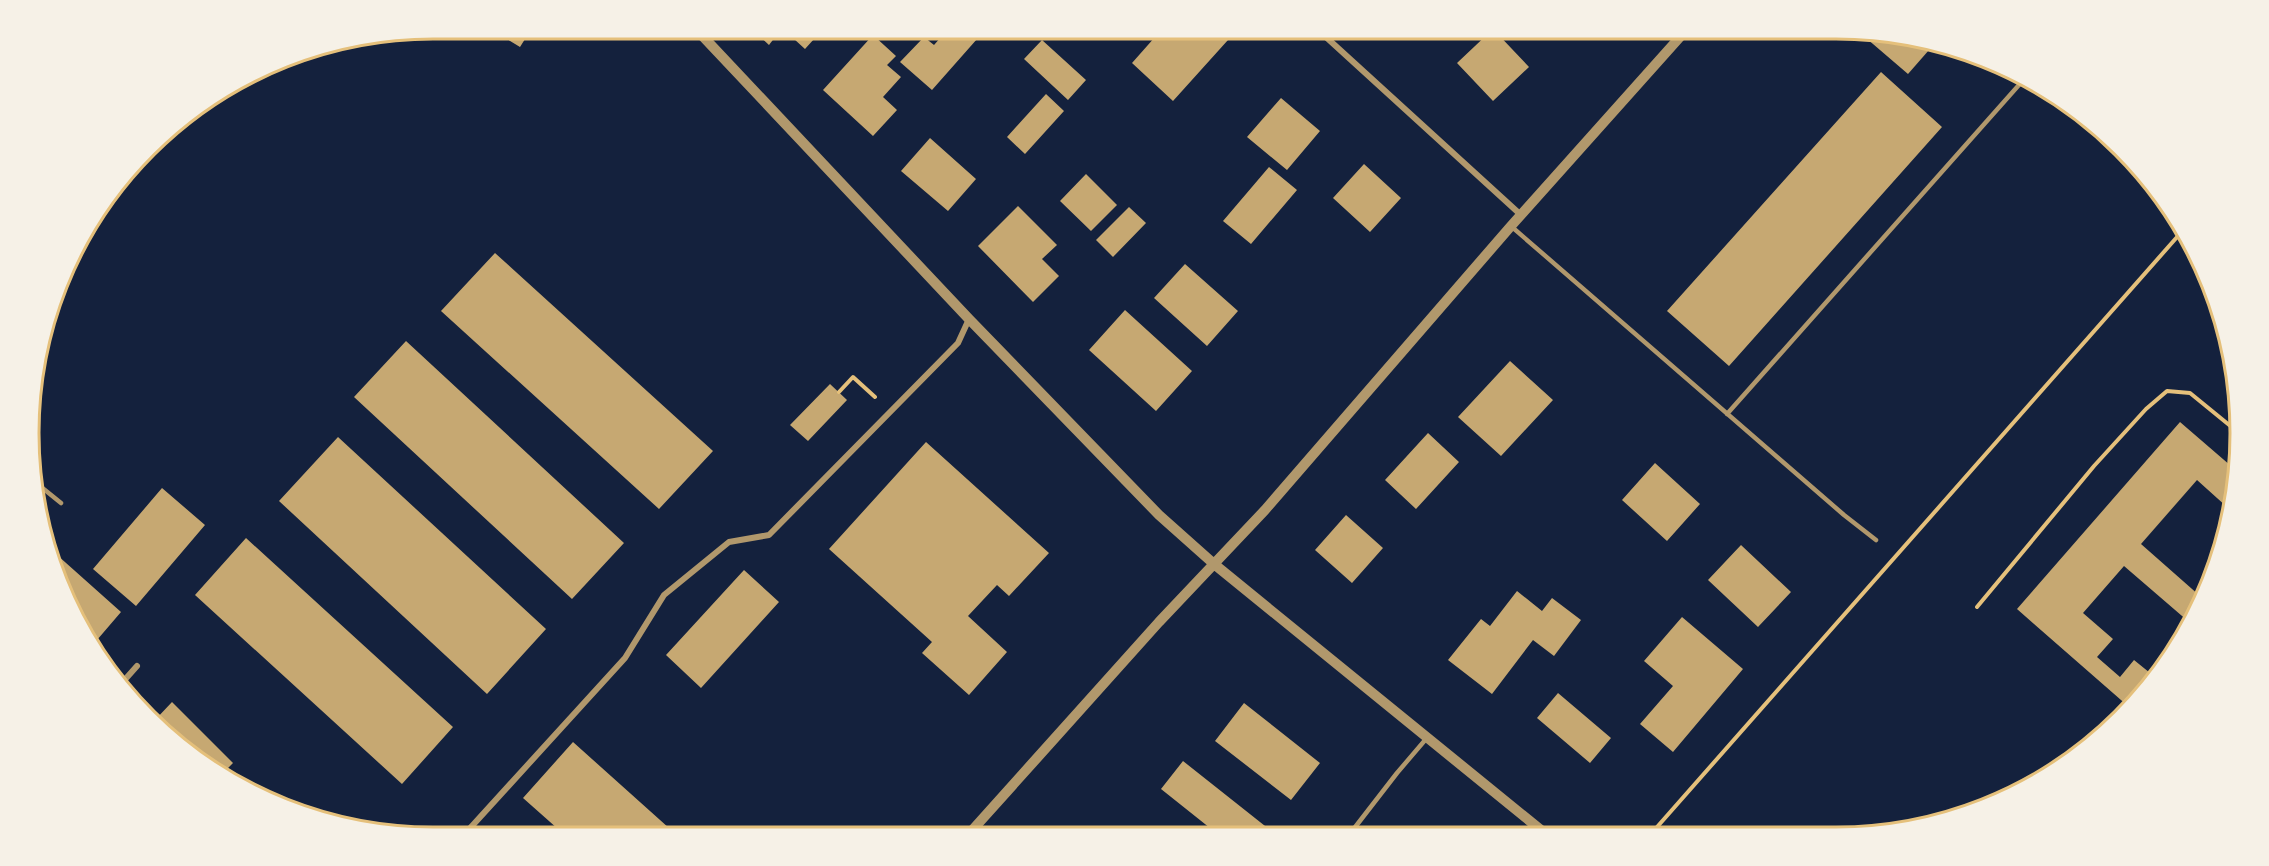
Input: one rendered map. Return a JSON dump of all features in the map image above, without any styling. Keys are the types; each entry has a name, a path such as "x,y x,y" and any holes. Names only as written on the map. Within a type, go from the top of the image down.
{"street":[{"path":"705,39 969,320 1159,515 1214,564 1537,827"},
{"path":"1328,39 1521,215"},
{"path":"975,827 1265,510 1511,226 1678,39"},
{"path":"471,827 626,658 664,595 729,542 768,535 958,343 969,320"},
{"path":"125,679 137,666"}],"lane":[{"path":"1727,414 2019,85"},
{"path":"1511,226 1844,515 1876,540"},
{"path":"43,488 61,503"},
{"path":"1355,827 1427,738"}],"path":[{"path":"1657,827 2177,237"},
{"path":"839,392 853,377 891,412"},
{"path":"1977,607 2094,466 2146,409 2167,391 2190,393 2230,425"}],"building":[{"path":"507,39 525,39 520,47"},
{"path":"763,39 774,39 769,45"},
{"path":"794,39 814,39 805,49"},
{"path":"869,39 877,39 896,56 887,65 901,77 883,97 897,110 873,136 823,90"},
{"path":"922,39 926,39 934,45 939,39 977,39 932,90 900,62"},
{"path":"1153,39 1228,40 1173,101 1132,63"},
{"path":"1482,39 1502,39 1529,67 1493,101 1457,63"},
{"path":"1042,40 1086,80 1068,100 1024,59"},
{"path":"1869,41 1929,50 1908,74"},
{"path":"1881,72 1942,127 1729,366 1667,311"},
{"path":"1046,94 1064,111 1025,154 1007,137"},
{"path":"1281,98 1320,131 1287,170 1247,137"},
{"path":"930,138 976,179 948,211 901,171"},
{"path":"1364,164 1401,198 1370,232 1333,198"},
{"path":"1269,167 1297,190 1251,244 1223,221"},
{"path":"1086,174 1117,205 1091,231 1060,201"},
{"path":"1018,206 1057,245 1042,259 1059,276 1033,302 978,246"},
{"path":"1129,207 1146,223 1113,257 1096,240"},
{"path":"495,253 713,451 659,509 441,311"},
{"path":"1185,264 1238,311 1207,346 1154,298"},
{"path":"1125,310 1192,371 1156,411 1089,350"},
{"path":"406,341 624,543 572,599 354,397"},
{"path":"1510,361 1553,400 1501,456 1458,417"},
{"path":"830,384 847,400 808,441 790,425"},
{"path":"2180,422 2229,464 2223,504 2197,480 2141,544 2196,592 2184,617 2124,566 2083,613 2113,639 2097,657 2120,677 2134,660 2149,672 2124,702 2017,609"},
{"path":"1428,433 1459,462 1416,509 1385,480"},
{"path":"338,437 546,629 487,694 279,501"},
{"path":"926,442 1049,553 1009,596 997,585 968,616 1007,652 969,695 922,653 932,642 829,549"},
{"path":"1655,463 1700,504 1667,541 1622,500"},
{"path":"162,488 205,525 136,606 93,569"},
{"path":"1346,515 1383,548 1352,583 1315,550"},
{"path":"246,538 453,727 402,784 195,595"},
{"path":"1741,545 1791,592 1758,627 1708,580"},
{"path":"59,557 121,612 98,639 69,584"},
{"path":"744,570 779,602 701,688 666,655"},
{"path":"1517,591 1542,611 1552,598 1581,620 1554,656 1533,640 1492,694 1448,660 1481,619 1490,626"},
{"path":"1682,617 1743,669 1673,752 1640,724 1673,686 1644,661"},
{"path":"1558,693 1611,738 1590,763 1537,718"},
{"path":"172,702 233,763 227,769 214,761 159,716"},
{"path":"1244,703 1320,763 1291,800 1215,741"},
{"path":"573,742 668,827 556,827 523,798"},
{"path":"1183,761 1266,827 1209,827 1161,789"}]}
